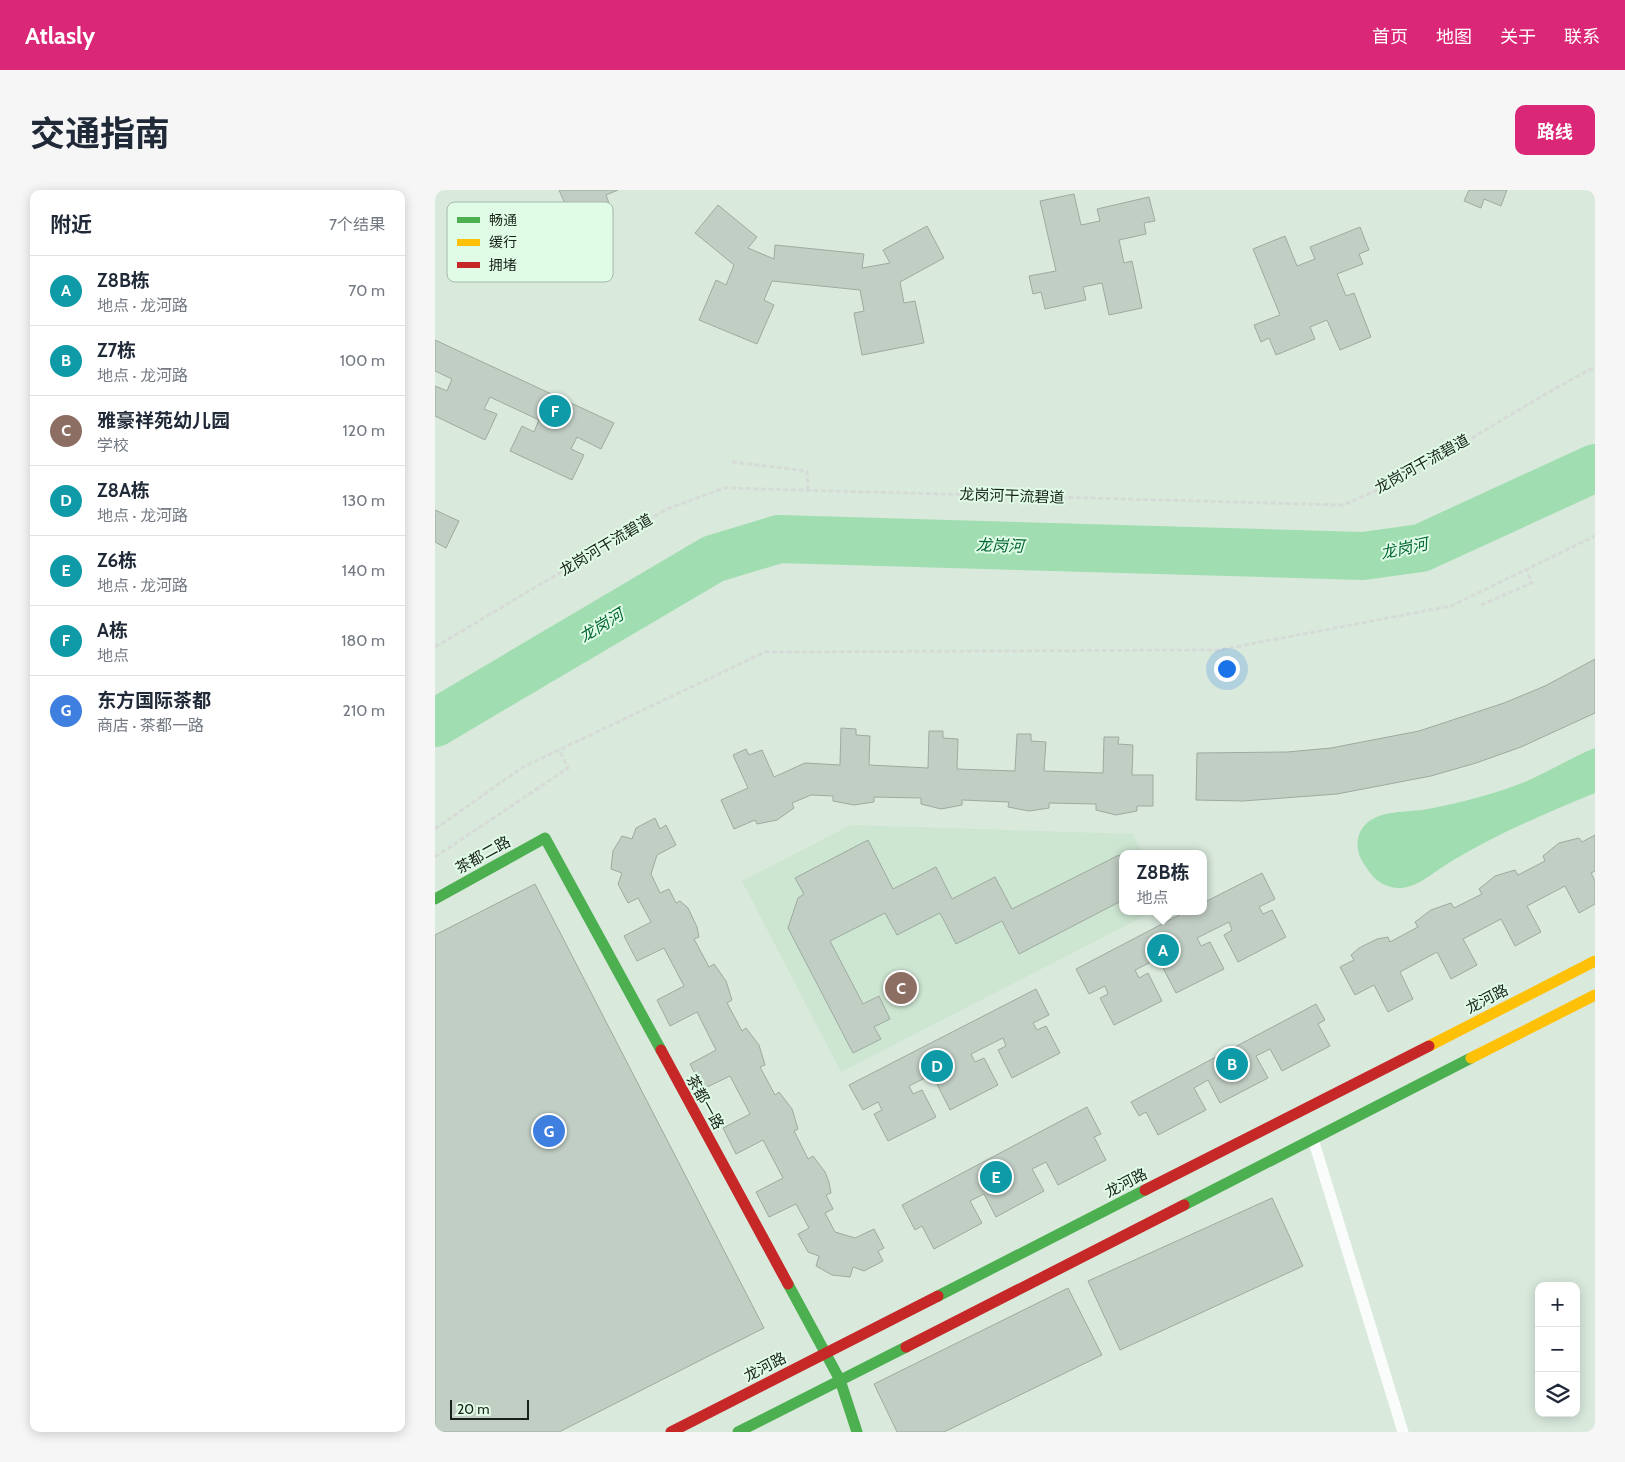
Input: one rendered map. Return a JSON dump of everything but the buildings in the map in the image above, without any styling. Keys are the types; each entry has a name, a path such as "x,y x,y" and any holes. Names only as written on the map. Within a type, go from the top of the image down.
{"street":[{"name":"茶都二路","path":"435,899 545,838"},
{"name":"茶都一路","path":"545,838 839,1380 857,1432"},
{"name":"龙河路","path":"671,1432 1595,961"},
{"path":"737,1432 1595,995"}],"lane":[{"path":"1313,1139 1403,1432"}],"path":[{"name":"龙岗河干流碧道","path":"435,647 667,508 724,488 1343,505 1387,487 1595,366"},
{"path":"732,462 807,471 808,490"},
{"path":"435,829 523,767 765,652 1219,650 1451,606 1595,536"},
{"path":"1481,605 1532,583 1526,569"},
{"path":"435,857 568,768 559,750"}],"shaded area":[{"path":"1595,748 1595,793 1499,835 1462,855 1416,884 1404,888 1385,885 1371,874 1361,859 1358,851 1359,834 1364,826 1377,817 1385,814 1441,806 1503,790 1527,781"},
{"path":"851,825 1133,834 1141,850 1119,850 1119,915 1146,915 841,1072 742,881"}],"waterway":[{"name":"龙岗河","path":"435,723 713,559 779,539 1363,556 1421,548 1595,468"}],"traffic: fast":[{"path":"435,899 545,838 661,1050"},
{"path":"1184,1205 1471,1058"},
{"path":"938,1296 1145,1190"},
{"path":"788,1284 840,1380 857,1432"},
{"path":"738,1432 906,1347"}],"traffic: slow":[{"path":"1429,1046 1595,961"},
{"path":"1471,1058 1595,995"}],"traffic: jam":[{"path":"1145,1190 1429,1046"},
{"path":"661,1050 788,1284"},
{"path":"906,1347 1184,1205"},
{"path":"671,1432 938,1296"}],"place":[{"name":"A栋","path":"555,411"},
{"name":"Z8B栋","path":"1163,950"},
{"name":"雅豪祥苑幼儿园","path":"901,988"},
{"name":"Z7栋","path":"1232,1064"},
{"name":"Z8A栋","path":"937,1066"},
{"name":"东方国际茶都","path":"549,1131"},
{"name":"Z6栋","path":"996,1177"}]}
